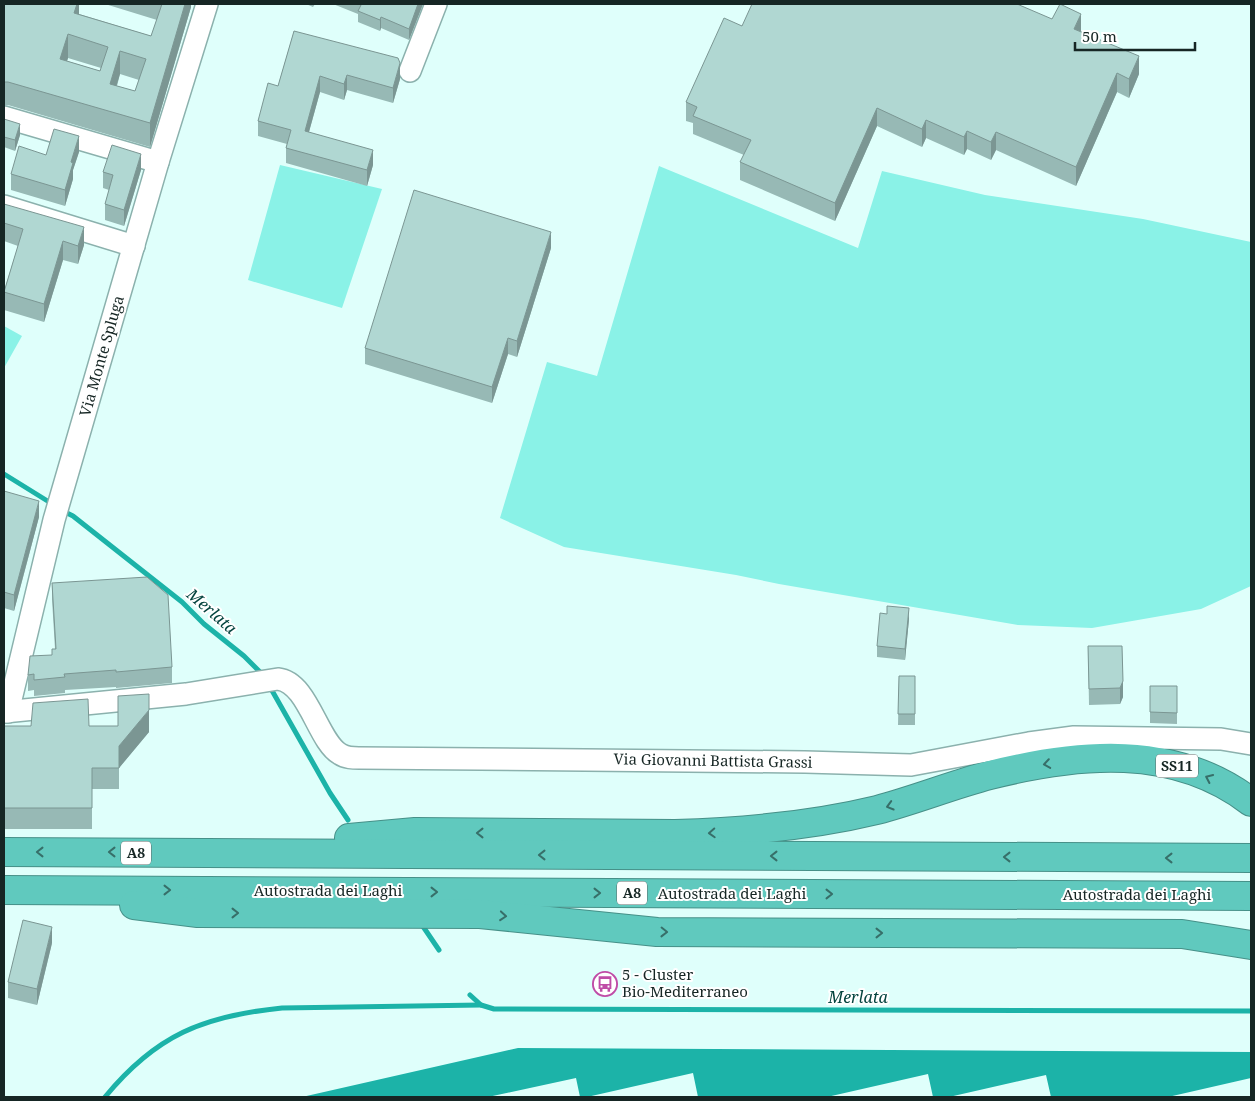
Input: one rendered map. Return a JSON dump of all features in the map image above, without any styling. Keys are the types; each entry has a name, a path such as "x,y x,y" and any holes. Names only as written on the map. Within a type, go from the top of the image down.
{"highway":[{"name":"SS11","path":"196,853 415,832 675,834 778,828 878,810 988,775 1023,767 1095,758 1138,758 1176,765 1210,778 1251,802"},
{"name":"A8","path":"4,852 1251,858"},
{"name":"Autostrada dei Laghi","path":"8,890 1251,896"},
{"path":"8,890 198,913 480,914 657,932 1182,934 1245,943"}],"street":[{"name":"Via Monte Spluga","path":"6,712 54,520 158,162 207,4"},
{"path":"410,72 436,4"},
{"path":"4,117 158,162"},
{"path":"4,206 134,246"},
{"name":"Via Giovanni Battista Grassi","path":"6,712 211,691 278,679 285,680 294,686 334,749 341,755 359,758 805,762 901,766 926,763 1029,742 1074,737 1221,739 1251,744"}],"shaded area":[{"path":"280,165 382,189 342,308 248,280"},
{"path":"659,166 858,248 882,171 985,195 1143,219 1251,242 1251,586 1201,609 1092,628 1018,625 736,575 564,547 500,518 547,362 597,376"},
{"path":"4,326 22,336 4,368"},
{"path":"518,1048 1251,1052 1251,1078 1168,1097 1051,1097 1046,1075 949,1097 933,1097 928,1074 827,1097 698,1097 693,1073 587,1097 580,1097 576,1078 488,1097 302,1097"}],"building":[{"path":"4,4 77,4 74,13 151,36 162,4 185,4 150,123 4,82","holes":["68,34 108,47 100,71 60,59","120,51 146,59 135,91 110,84"]},
{"path":"359,4 418,4 409,29 381,17 380,20 358,11 361,5"},
{"path":"752,4 1017,4 1052,19 1060,4 1081,14 1074,29 1139,56 1129,79 1117,73 1076,167 996,132 991,142 967,131 964,137 926,120 922,129 877,108 835,203 740,162 751,140 693,116 697,107 686,102 724,18 742,26"},
{"path":"294,31 398,58 400,63 393,88 347,75 344,84 320,76 305,131 373,150 367,170 286,148 291,130 258,121 268,83 278,86"},
{"path":"4,119 20,124 15,140 4,137"},
{"path":"54,129 79,136 65,190 11,174 19,146 46,155"},
{"path":"112,145 141,154 124,210 105,204 113,175 103,172"},
{"path":"414,190 551,232 517,341 508,338 492,387 365,348"},
{"path":"4,204 84,227 78,246 63,241 44,304 4,292 23,229 4,223"},
{"path":"4,491 39,501 14,595 4,592"},
{"path":"147,577 168,595 172,667 64,674 65,677 34,680 34,674 28,675 30,656 52,655 52,649 56,649 52,583"},
{"path":"887,606 909,608 905,649 877,646 880,613 887,614"},
{"path":"1088,646 1122,646 1123,681 1120,688 1089,689"},
{"path":"899,676 915,676 915,714 898,714"},
{"path":"1150,686 1177,686 1177,713 1150,712"},
{"path":"149,694 149,710 119,746 119,768 92,768 92,808 4,808 4,726 31,726 33,703 88,699 89,726 118,726 118,696"},
{"path":"23,920 52,927 37,989 8,982"}],"waterway":[{"name":"Merlata","path":"4,474 54,505"},
{"name":"Merlata","path":"61,510 73,516 182,602 204,624 244,656 263,675"},
{"name":"Merlata","path":"270,687 330,793 348,820"},
{"name":"Merlata","path":"420,922 439,950"},
{"name":"Merlata","path":"470,995 481,1005 494,1009 1251,1011"},
{"path":"105,1097 143,1058 163,1044 183,1032 205,1023 228,1017 282,1008 481,1005"}],"place":[{"name":"5 - Cluster Bio-Mediterraneo","path":"605,984"}]}
